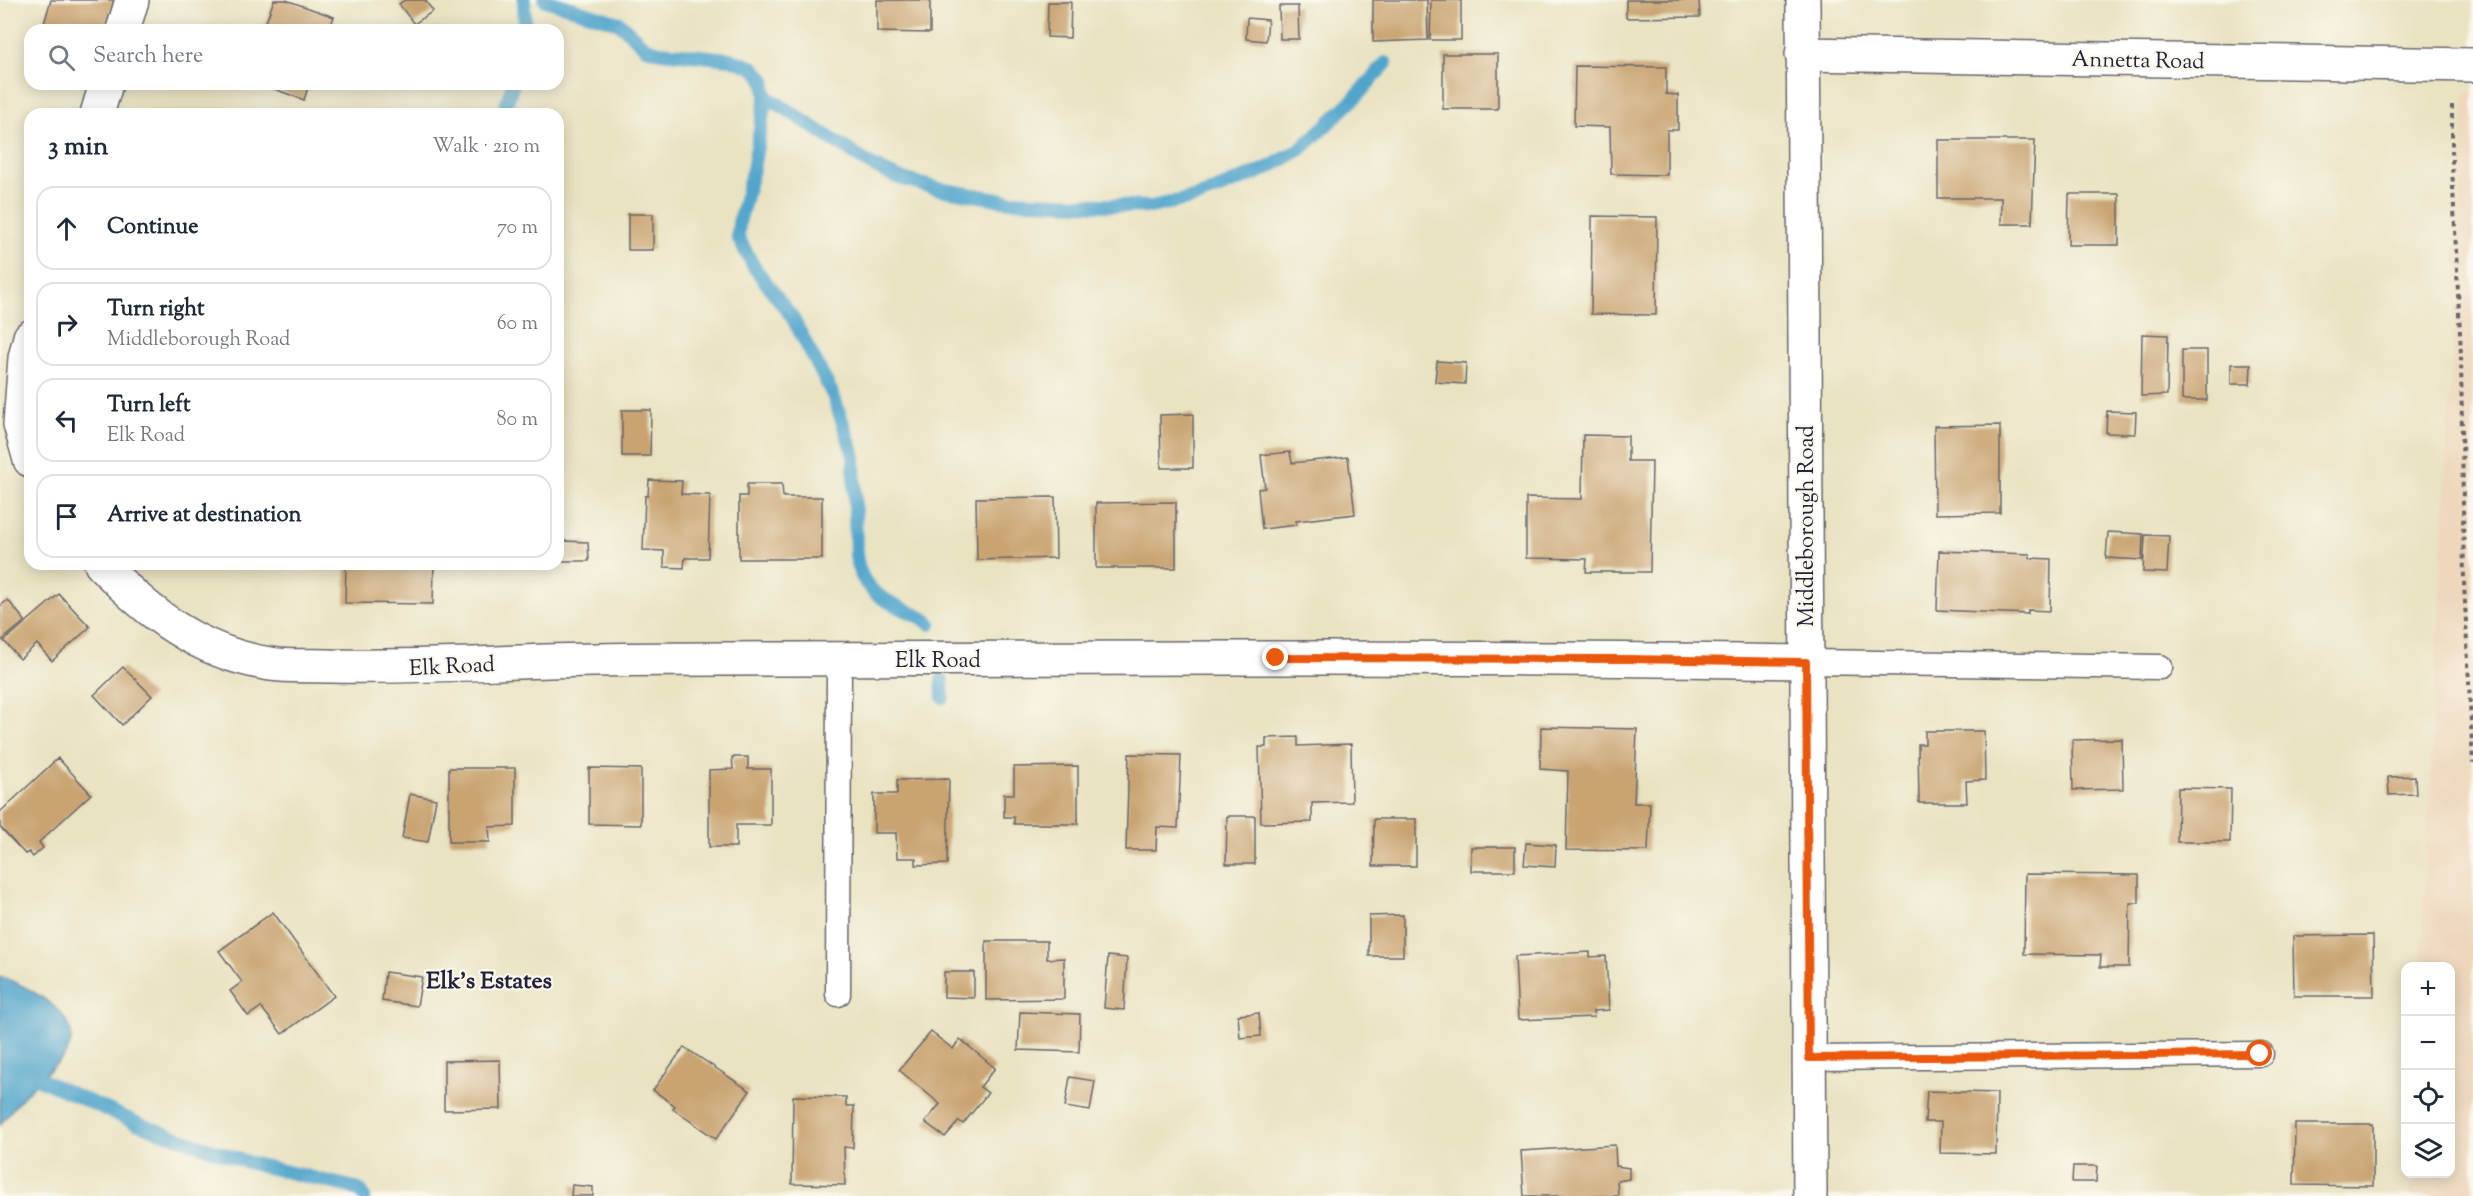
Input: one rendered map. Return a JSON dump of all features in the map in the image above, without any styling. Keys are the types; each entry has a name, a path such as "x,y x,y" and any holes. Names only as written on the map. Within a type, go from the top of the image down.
{"street":[{"path":"125,24 132,0"},
{"name":"Middleborough Road","path":"1803,0 1810,1196"},
{"name":"Annetta Road","path":"1803,54 2463,64"},
{"path":"99,108 104,90"},
{"path":"24,371 20,424 24,438"},
{"name":"Elk Road","path":"107,570 135,599 171,626 205,644 238,657 273,664 402,667 558,660 838,659 1627,659 1806,662"}],"lane":[{"path":"838,659 838,994"},
{"path":"1806,662 2160,668"},
{"path":"1809,1058 2260,1054"}],"path":[{"path":"2463,64 2452,166 2461,355 2464,583 2473,763"}],"shaded area":[{"path":"2465,93 2473,93 2473,1196 2410,1196 2411,1178 2455,1178 2455,962 2421,962"}],"water":[{"path":"0,976 25,987 52,1005 63,1015 69,1027 71,1040 64,1056 26,1094 0,1125"}],"building":[{"path":"51,0 114,0 107,24 44,24"},
{"path":"274,0 286,0 334,17 331,24 265,24"},
{"path":"405,0 425,0 433,11 414,24 399,4"},
{"path":"877,0 930,0 930,33 877,32"},
{"path":"1373,0 1427,0 1428,40 1373,42"},
{"path":"1431,0 1461,0 1461,40 1430,40"},
{"path":"1626,0 1699,0 1700,17 1626,18"},
{"path":"1048,2 1071,2 1070,38 1047,37"},
{"path":"1279,6 1298,6 1299,39 1280,39"},
{"path":"1247,18 1268,20 1266,41 1246,39"},
{"path":"1443,54 1498,54 1498,109 1443,109"},
{"path":"1575,66 1666,67 1666,94 1678,95 1678,130 1667,130 1667,175 1611,174 1610,127 1574,126"},
{"path":"277,90 307,90 304,100"},
{"path":"1938,140 2035,140 2032,224 2001,224 2001,198 1938,198"},
{"path":"2069,194 2119,194 2119,245 2068,245"},
{"path":"628,214 653,214 653,250 628,250"},
{"path":"1592,216 1657,217 1656,315 1591,314"},
{"path":"2142,334 2168,335 2167,395 2141,396"},
{"path":"2182,350 2207,350 2207,400 2182,400"},
{"path":"1437,361 1466,363 1465,384 1435,382"},
{"path":"2231,364 2251,364 2250,384 2231,384"},
{"path":"622,410 651,410 650,456 622,456"},
{"path":"2107,411 2136,412 2135,434 2106,433"},
{"path":"1193,414 1193,468 1161,468 1160,415"},
{"path":"2000,425 2000,513 1935,514 1934,426"},
{"path":"1583,435 1628,436 1628,461 1652,461 1650,572 1586,572 1587,559 1526,558 1526,498 1582,499"},
{"path":"1290,452 1292,463 1348,457 1355,514 1296,521 1296,525 1262,529 1258,489 1265,488 1261,455"},
{"path":"649,480 682,481 681,494 710,495 708,558 685,558 684,568 664,567 664,551 643,550 645,496 648,496"},
{"path":"747,484 782,484 783,497 822,497 822,559 739,559 739,496 747,496"},
{"path":"1055,497 1056,558 977,560 976,498"},
{"path":"1176,502 1176,568 1096,568 1096,503"},
{"path":"2108,532 2143,534 2142,560 2106,558"},
{"path":"2145,535 2169,536 2167,573 2143,572"},
{"path":"564,541 588,542 589,561 564,561"},
{"path":"1939,551 2030,554 2030,558 2051,559 2050,611 2028,610 2028,614 1937,610"},
{"path":"346,570 434,570 433,604 345,603"},
{"path":"59,594 90,627 52,661 37,644 20,659 4,641"},
{"path":"8,600 25,621 0,642 0,606"},
{"path":"123,667 152,696 122,725 94,695"},
{"path":"1541,727 1637,729 1634,803 1650,803 1648,851 1566,850 1568,771 1540,769"},
{"path":"1925,731 1984,731 1985,780 1966,781 1967,803 1919,803 1918,744 1925,744"},
{"path":"1298,737 1298,746 1351,744 1352,802 1312,803 1312,822 1261,823 1259,747 1266,747 1266,738"},
{"path":"2122,739 2123,789 2073,790 2072,740"},
{"path":"1129,754 1181,755 1178,828 1157,827 1156,850 1126,850"},
{"path":"732,757 748,757 748,769 771,769 771,825 736,825 736,847 709,847 709,770 733,769"},
{"path":"58,758 91,794 39,842 43,848 33,857 29,852 25,854 0,827 0,812"},
{"path":"1078,766 1078,824 1014,824 1014,817 1004,817 1004,794 1014,794 1014,767"},
{"path":"449,768 515,768 515,826 489,827 490,842 449,842"},
{"path":"589,768 641,769 641,825 589,824"},
{"path":"2415,776 2416,794 2389,795 2388,777"},
{"path":"949,779 947,864 916,865 916,858 897,858 896,833 874,833 874,794 897,794 897,780"},
{"path":"2178,788 2231,789 2230,842 2177,842"},
{"path":"410,794 436,799 428,842 402,838"},
{"path":"1227,816 1255,816 1255,864 1226,864"},
{"path":"1374,819 1416,819 1416,866 1373,866"},
{"path":"1526,843 1556,845 1555,867 1524,865"},
{"path":"1471,847 1515,847 1515,871 1471,871"},
{"path":"2025,874 2139,875 2139,903 2130,903 2129,967 2100,967 2101,955 2024,954"},
{"path":"273,912 334,996 282,1034 261,1007 248,1016 230,991 242,982 219,951"},
{"path":"1403,915 1403,956 1369,956 1369,916"},
{"path":"2373,935 2374,996 2294,996 2293,936"},
{"path":"986,941 1047,941 1047,959 1064,958 1064,999 986,1000"},
{"path":"1590,952 1590,957 1606,956 1609,1010 1593,1011 1594,1017 1518,1020 1515,956"},
{"path":"1108,956 1127,958 1124,1010 1104,1008"},
{"path":"385,972 422,977 417,1006 382,1001"},
{"path":"944,972 974,972 974,998 944,997"},
{"path":"1020,1012 1080,1014 1079,1052 1018,1050"},
{"path":"1259,1013 1261,1036 1240,1038 1238,1015"},
{"path":"931,1032 953,1049 960,1039 995,1068 980,1087 988,1093 963,1124 959,1121 945,1137 925,1122 940,1104 899,1070"},
{"path":"684,1047 750,1091 716,1139 673,1109 675,1106 653,1090"},
{"path":"500,1060 501,1109 444,1110 444,1061"},
{"path":"1070,1077 1095,1081 1090,1111 1065,1107"},
{"path":"1927,1091 1997,1093 1996,1154 1940,1153 1941,1122 1925,1122"},
{"path":"793,1096 846,1097 846,1106 854,1106 853,1148 844,1147 845,1185 792,1184"},
{"path":"2295,1124 2373,1124 2373,1186 2294,1185"},
{"path":"1615,1145 1616,1166 1629,1168 1629,1179 1617,1181 1618,1196 1524,1196 1521,1151"},
{"path":"2073,1166 2097,1166 2096,1182 2072,1182"},
{"path":"572,1185 593,1187 593,1196 571,1196"}],"waterway":[{"path":"524,0 525,24"},
{"path":"545,0 619,23 646,48 660,52 730,59 754,68 764,80 766,96 738,237 754,267 792,317 833,395 854,455 856,554 864,579 879,596 930,624"},
{"path":"766,96 871,165 896,177 939,189 1009,201 1151,207 1197,197 1266,169 1301,149 1355,98 1386,63"},
{"path":"505,108 511,90"},
{"path":"942,680 943,697"},
{"path":"39,1079 139,1124 250,1163 351,1187 361,1191 364,1196"}],"district":[{"name":"Elk's Estates","path":"489,980"}],"route":[{"path":"1276,658 1806,662 1809,1058 2260,1054"}]}
